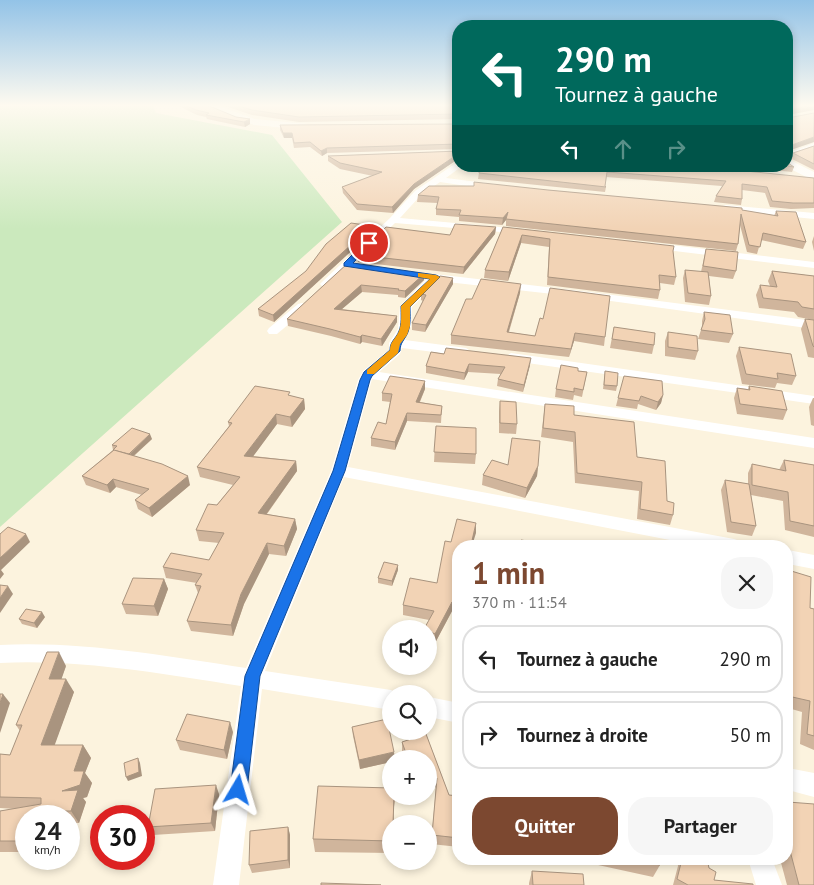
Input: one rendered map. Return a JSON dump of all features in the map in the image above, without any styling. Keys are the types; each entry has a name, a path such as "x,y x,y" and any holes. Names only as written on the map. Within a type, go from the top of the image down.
{"street":[{"path":"793,154 811,146"},
{"path":"793,166 814,178"},
{"path":"274,331 347,265 418,193 452,170"},
{"path":"795,177 814,178"},
{"path":"438,179 500,187"},
{"path":"715,207 814,216"},
{"path":"393,220 535,233"},
{"path":"640,245 814,265"},
{"path":"347,265 365,267"},
{"path":"418,275 589,295 814,325"},
{"path":"226,885 253,676 339,471 368,374 395,351 395,343 402,335 405,326 406,306 436,277"},
{"path":"395,343 480,354"},
{"path":"499,356 814,400"},
{"path":"368,374 814,442"},
{"path":"339,471 702,540"},
{"path":"793,558 814,562"},
{"path":"0,654 24,652 85,656 253,676 382,698"},
{"path":"437,709 452,712"},
{"path":"793,780 814,786"},
{"path":"762,865 769,885"}],"green space":[{"path":"0,146 281,146 342,222 0,527"}],"building":[{"path":"315,146 383,146 327,148 321,151"},
{"path":"814,146 814,164 793,153"},
{"path":"452,151 452,158 414,184 392,207 357,204 342,187 382,172 340,163 328,156"},
{"path":"479,172 607,172 606,187"},
{"path":"607,172 756,172 814,178 814,203 772,201 767,187 742,184 742,199 716,196 726,181"},
{"path":"474,182 742,208 742,210 778,216 776,211 796,212 806,242 763,233 760,247 749,245 741,214 738,244 506,219 508,212 503,218 459,215 461,210 436,209 439,197 418,195 429,186 474,186"},
{"path":"351,223 372,226 273,315 258,309 306,271 326,244"},
{"path":"455,224 496,227 464,267 358,255 386,227 450,235"},
{"path":"503,227 674,246 676,277 659,275 660,290 548,277 550,239 522,235 509,272 485,270"},
{"path":"706,249 738,252 736,271 703,266"},
{"path":"348,263 424,274 405,291 361,285 334,309 397,316 381,339 362,335 360,337 287,319"},
{"path":"685,270 708,272 711,296 688,293"},
{"path":"772,271 814,276 814,309 802,307 798,302 763,298 760,285 777,287"},
{"path":"440,276 453,278 426,325 412,323 426,295 421,294"},
{"path":"481,279 521,284 507,332 535,336 540,318 543,319 550,288 610,296 605,337 575,333 571,349 451,335 466,299 472,299"},
{"path":"704,312 730,315 733,334 701,330 705,319"},
{"path":"805,319 814,320 814,347 813,346"},
{"path":"614,327 655,333 654,345 612,339"},
{"path":"668,332 697,336 698,351 668,347"},
{"path":"739,347 791,354 796,376 777,373 778,379 746,374"},
{"path":"446,348 531,358 524,385 498,379 505,367 469,364 465,373 426,366 431,352 444,354"},
{"path":"561,365 578,368 578,371 587,372 583,390 574,388 574,392 556,389"},
{"path":"605,371 618,373 617,386 604,385"},
{"path":"390,376 425,381 416,402 442,406 441,415 407,413 395,442 371,438 378,422 386,424 392,394 382,393"},
{"path":"624,376 662,381 663,395 658,402 641,396 639,401 618,398"},
{"path":"255,386 290,392 288,395 304,399 290,417 276,414 244,456 296,461 258,513 295,519 284,546 267,543 241,594 231,625 187,621 201,586 195,585 202,574 163,567 171,553 209,560 224,533 196,530 208,504 217,505 240,477 197,467 232,423 228,422"},
{"path":"749,386 782,391 787,410 740,404 737,388 750,390"},
{"path":"500,401 516,402 517,424 500,423"},
{"path":"545,404 574,406 574,415 634,422 637,457 665,461 667,501 674,503 673,515 640,509 642,482 577,473 575,432 543,428"},
{"path":"436,426 476,428 476,454 434,452"},
{"path":"132,428 150,434 129,454 113,450 117,446 112,445"},
{"path":"512,438 540,441 538,466 527,488 483,475 492,460 508,465"},
{"path":"114,450 162,464 188,476 149,508 135,500 149,489 113,479 107,485 82,476"},
{"path":"784,460 814,465 814,526 790,521 788,492 752,485 752,464 786,471"},
{"path":"725,480 749,484 756,526 731,522"},
{"path":"457,519 476,523 472,540 452,540 452,602 437,630 437,620 429,620 434,611 403,605 410,578 437,583 445,541 451,542"},
{"path":"8,527 26,534 0,558 0,534"},
{"path":"384,562 398,565 392,581 378,578"},
{"path":"793,572 811,577 810,608 814,609 814,736 807,734 810,701 793,697"},
{"path":"133,578 164,579 154,606 122,604"},
{"path":"0,585 8,586 0,598"},
{"path":"26,609 42,612 34,623 19,619"},
{"path":"47,652 59,652 49,679 66,679 41,745 83,745 74,771 84,771 80,785 62,791 78,790 73,805 35,805 41,804 41,798 0,797 0,754 10,755 22,725 16,725"},
{"path":"187,714 230,722 224,750 176,740"},
{"path":"382,720 382,740 391,740 394,750 382,750 382,755 359,760 352,727"},
{"path":"408,740 428,740 432,750 405,750 402,742"},
{"path":"138,758 139,772 126,777 124,763"},
{"path":"437,763 449,795 452,795 452,837 437,836 437,815 434,815 435,805 437,805"},
{"path":"216,785 211,823 155,827 155,805 152,805 155,789"},
{"path":"318,786 382,788 382,805 394,805 393,815 382,815 382,841 313,839"},
{"path":"793,802 814,804 814,885 799,885 793,862"},
{"path":"15,808 15,841 0,841 0,811"},
{"path":"288,827 288,860 249,865 250,831"},
{"path":"680,865 708,865 709,868 716,872 714,880 753,885 688,885 677,879"},
{"path":"532,871 583,874 584,885 533,885"},
{"path":"321,883 381,885 321,885"}],"slow traffic":[{"path":"370,372 395,351 395,343 402,335 405,326 406,306 436,277 421,275"}],"route":[{"path":"238,790 253,676 339,471 365,380 368,374 395,351 395,343 402,335 405,326 406,306 436,277 347,265 369,243"}]}
